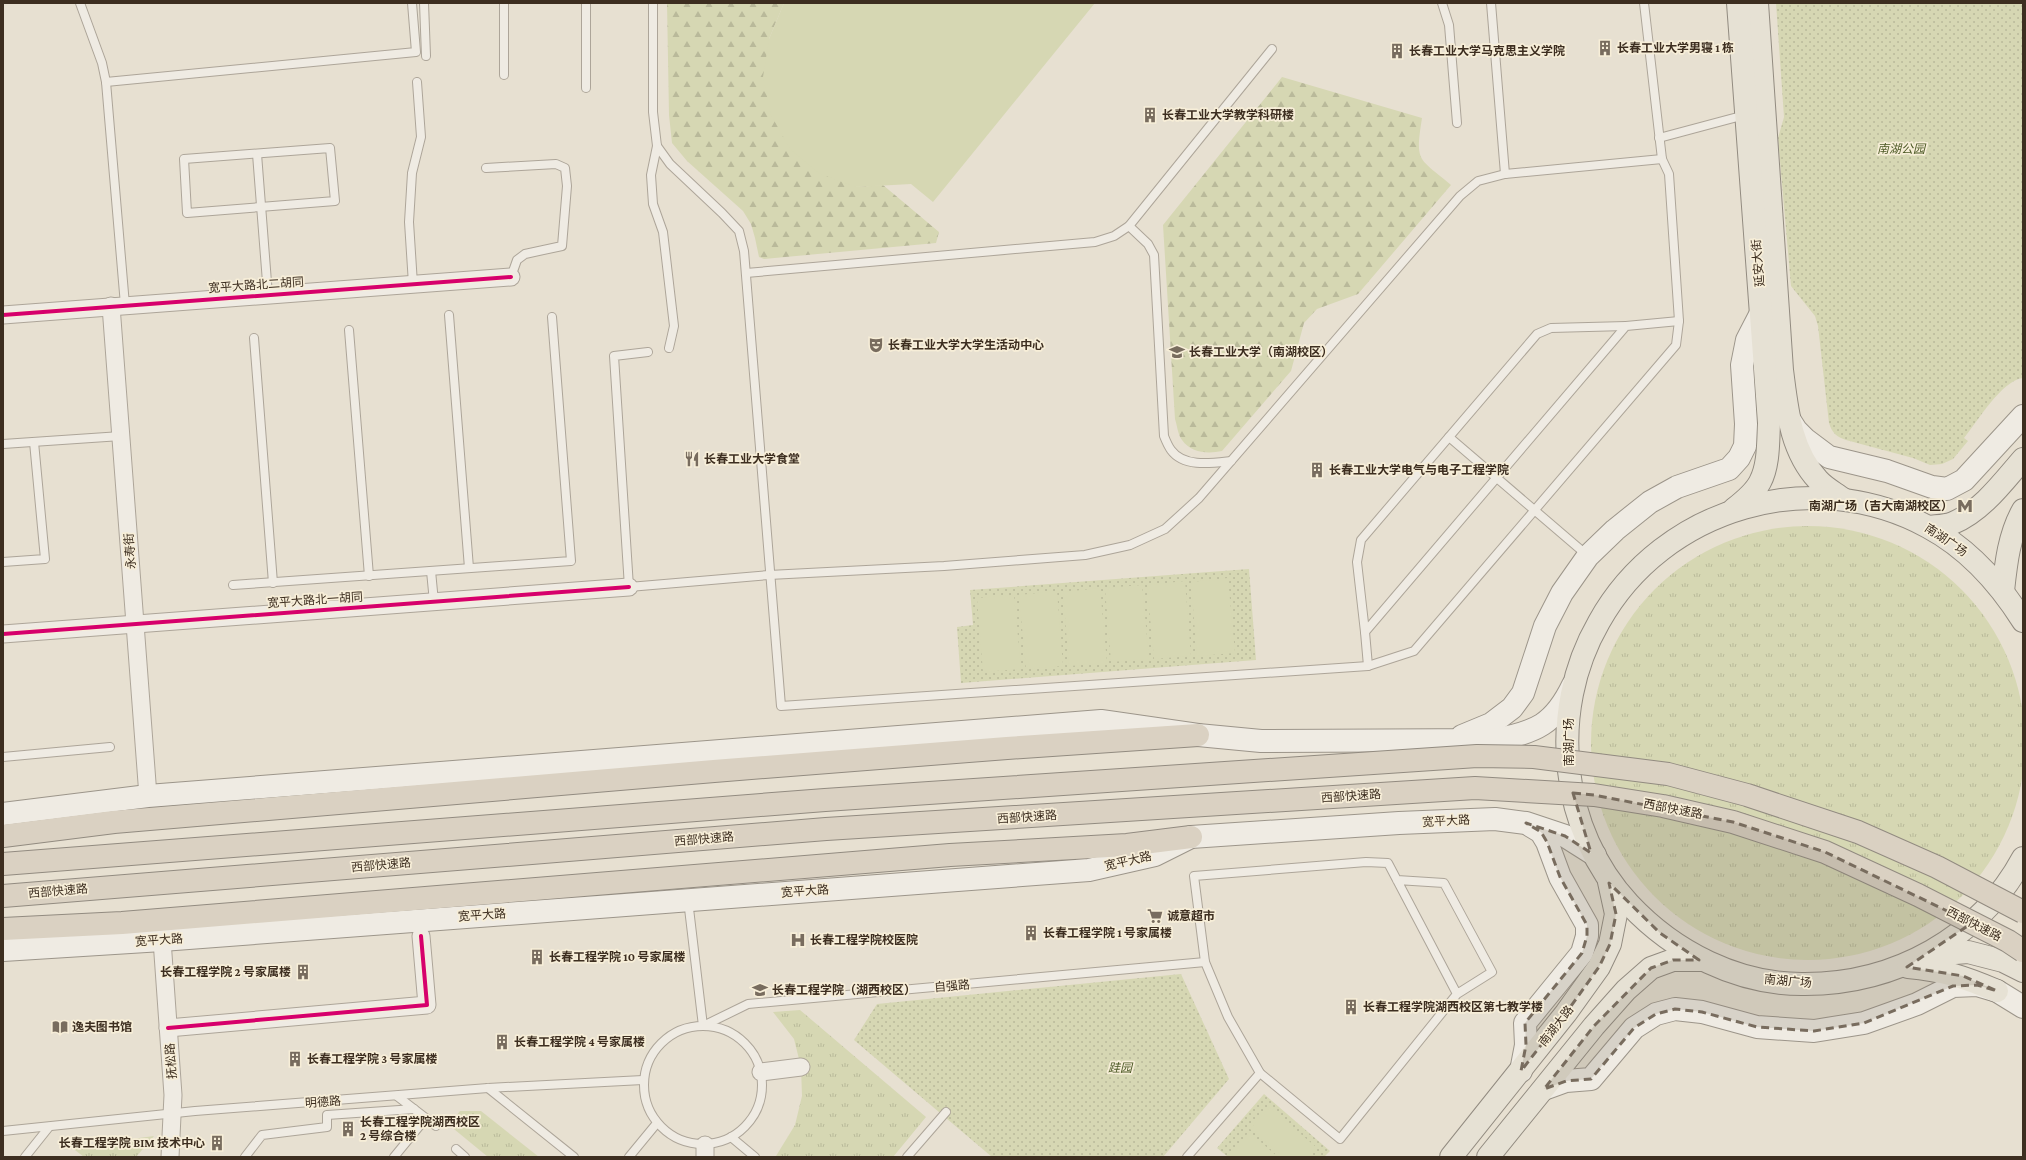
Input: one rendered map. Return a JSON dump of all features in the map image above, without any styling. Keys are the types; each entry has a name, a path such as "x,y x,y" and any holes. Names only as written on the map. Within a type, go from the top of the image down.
{"highway":[{"path":"3,836 114,822 714,770 1007,748 1198,736"},
{"path":"3,864 825,800 1477,756 1534,757 1668,774 1747,795 1858,832 1937,867 2023,912"},
{"name":"西部快速路","path":"3,896 826,830 1475,788 1594,795 1663,806 1733,822 1825,852 1918,895 2008,941 2023,951"},
{"path":"3,929 130,922 950,855 1127,845 1191,837"}],"main road":[{"name":"延安大街","path":"1732,510 1745,500 1760,482 1767,458 1769,424 1762,311 1738,3"},
{"name":"延安大街","path":"1757,3 1782,362 1788,417 1800,454 1818,481 1843,499"},
{"path":"1450,741 1492,724 1512,708 1523,693 1545,626 1562,593 1588,556 1615,530 1650,502 1677,487 1729,469 1739,458 1745,446 1746,424 1742,365 1747,340 1762,311"},
{"path":"1788,417 1796,430 1805,439 1829,457 1887,471 1932,487 1947,489 1964,480 2023,416"},
{"path":"1929,527 1951,524 1964,518 1991,495 2023,459"},
{"name":"南湖广场","path":"2023,621 2002,591 1978,563 1929,527 1892,511 1843,499 1793,498 1768,501 1732,510 1696,526 1675,539 1636,571 1619,590 1592,634 1582,657 1574,682 1567,732 1570,783 1582,826 1595,855 1623,898 1660,933 1703,960 1751,977 1802,985 1853,981 1902,966 1926,955 1968,926 1987,908 2003,889 2023,858"},
{"path":"2002,591 2007,554 2018,519 2023,510"},
{"path":"3,814 148,796 1100,721 1198,736 1261,741 1494,740 1523,734 1551,719 1563,705 1574,682"},
{"name":"宽平大路","path":"3,950 162,940 1089,870 1155,855 1191,837 1481,819 1495,819 1526,823 1565,836 1595,855"},
{"path":"1521,1071 1526,1046 1525,1023 1582,953 1587,936 1587,925 1560,877 1547,842 1541,832 1526,823"},
{"name":"南湖大路","path":"1451,1157 1521,1071 1566,1013 1599,967 1610,944 1616,914 1608,877"},
{"path":"1926,955 1968,952 2003,961 2023,971"},
{"path":"1494,1155 1544,1089 1626,990 1651,968 1673,960 1703,960"},
{"path":"1902,966 1937,970 1957,975 1997,991 2021,1006"},
{"path":"1544,1089 1566,1081 1591,1078 1634,1028 1656,1014 1675,1009 1702,1012 1757,1027 1814,1031 1864,1023 1917,1004 1953,986 1977,985 1997,991"}],"street":[{"name":"宽平大路北二胡同","path":"3,314 511,277"},
{"name":"永寿街","path":"118,305 121,436 148,796"},
{"name":"宽平大路北一胡同","path":"3,634 629,587"},
{"path":"168,1028 427,1005 421,936"},
{"name":"抚松路","path":"162,940 173,1095 170,1157"},
{"path":"761,1072 801,1066"}],"lane":[{"path":"80,3 102,63 106,82 118,305"},
{"path":"106,82 416,52 412,3"},
{"path":"424,3 426,56"},
{"path":"504,3 504,75"},
{"path":"586,3 586,88"},
{"path":"653,3 654,112 657,146 651,175 652,204 663,232 674,326 669,348"},
{"path":"1442,3 1449,25 1457,123"},
{"path":"1491,3 1504,174"},
{"path":"657,146 670,164 739,231 744,251 780,706 1368,666 1414,651 1676,345 1679,321 1669,174 1662,159 1644,3"},
{"path":"746,273 1095,242 1114,236 1129,226 1272,50"},
{"path":"413,284 409,222 412,173 421,137 417,82"},
{"path":"1659,138 1746,115"},
{"path":"330,148 335,201 186,213 184,159 257,154 330,148"},
{"path":"257,154 268,294"},
{"path":"648,352 614,356 629,587 769,575 944,566 1085,555 1130,545 1165,529 1199,498 1460,196 1478,181 1504,174 1662,159"},
{"path":"486,168 556,164 565,168 567,186 562,246 525,254 517,260 511,277"},
{"path":"1129,226 1148,244 1154,255 1164,436 1172,452 1186,461 1210,463 1231,461"},
{"path":"449,315 468,568"},
{"path":"233,585 571,561 552,317"},
{"path":"1368,666 1358,562 1361,540 1537,334 1551,328 1626,326 1679,321"},
{"path":"1365,632 1626,326"},
{"path":"349,330 369,576"},
{"path":"254,338 273,582"},
{"path":"3,444 121,436"},
{"path":"1449,438 1588,556"},
{"path":"3,562 45,558 34,442"},
{"path":"431,571 434,602"},
{"path":"3,757 110,747"},
{"path":"1397,880 1444,883 1492,972 1457,994 1340,1139 1260,1073 1228,1017 1205,962 1194,876 1366,862 1388,863 1457,994"},
{"path":"688,900 703,1026"},
{"name":"自强路","path":"703,1026 748,1004 1205,962"},
{"path":"710,1025 730,1031 746,1043 758,1060 761,1072 763,1080 761,1101 754,1118 741,1132 705,1151 670,1135 657,1123 647,1105 643,1080 646,1068 655,1050 670,1035 689,1027 710,1025"},
{"path":"1187,1157 1260,1073"},
{"name":"明德路","path":"3,1131 172,1114 488,1088 643,1080"},
{"path":"488,1088 574,1157"},
{"path":"397,1096 436,1126"},
{"path":"245,1157 262,1135 327,1127 327,1115 414,1109"},
{"path":"907,1157 946,1112"},
{"path":"394,1157 426,1118"},
{"path":"629,1157 657,1123"},
{"path":"25,1157 49,1127"},
{"path":"731,1137 755,1157"},
{"path":"456,1149 466,1157"}],"highlighted area":[{"path":"1573,793 1594,795 1733,822 1825,852 1972,923 1907,967 1963,976 1997,991 1977,985 1953,986 1864,1023 1814,1031 1757,1027 1702,1012 1675,1009 1656,1014 1634,1028 1591,1079 1566,1081 1544,1089 1594,1026 1651,968 1673,960 1699,960 1660,933 1609,883 1616,914 1610,944 1599,967 1566,1013 1521,1071 1526,1045 1525,1023 1582,953 1587,936 1587,925 1560,877 1547,842 1541,832 1526,823 1565,836 1591,853"}],"green space":[{"path":"667,3 784,3 769,39 857,187 883,185 939,232 936,243 764,259 759,257 751,224 743,211 687,161 672,143 669,115"},
{"path":"784,3 1095,3 933,202 911,184 857,187 820,174 790,149 771,115 763,77 769,39"},
{"name":"南湖公园","path":"1776,3 2023,3 2023,378 2015,380 2007,386 1990,403 1964,438 1968,441 1953,459 1942,464 1930,465 1913,458 1846,440 1835,434 1830,426 1818,326 1815,316 1791,286 1778,138 1784,117"},
{"path":"1282,77 1422,118 1419,152 1425,163 1451,185 1358,294 1317,309 1304,323 1291,371 1222,451 1200,452 1190,448 1182,440 1175,419 1163,225"},
{"path":"1808,526 1850,530 1871,535 1891,543 1929,563 1946,575 1976,605 1999,641 2016,680 2024,722 2025,743 2021,785 2016,806 2008,826 1988,864 1976,881 1946,911 1910,934 1871,951 1829,959 1808,960 1766,956 1745,951 1725,943 1687,923 1670,911 1640,881 1617,845 1600,806 1592,764 1591,743 1595,701 1600,680 1608,660 1628,622 1640,605 1670,575 1706,552 1745,535 1787,527"},
{"path":"1249,569 1256,660 961,683 957,627 973,625 970,590"},
{"path":"1228,578 1235,653 1197,656 1191,582"},
{"path":"1185,581 1191,656 1154,659 1147,585"},
{"path":"1142,585 1149,659 1111,662 1105,588"},
{"path":"1100,588 1107,663 1069,666 1063,592"},
{"path":"1057,591 1063,666 1026,669 1019,595"},
{"path":"1014,595 1021,669 983,672 977,598"},
{"name":"跬园","path":"1181,974 1229,1079 1163,1157 992,1157 854,1040 877,1004"},
{"path":"800,1010 926,1117 893,1157 776,1156 795,1125 802,1096 801,1067 794,1039 773,1012"},
{"path":"1264,1094 1330,1151 1324,1157 1228,1157 1217,1148"},
{"path":"1269,1107 1316,1147 1307,1157 1283,1157 1250,1129"},
{"path":"460,1111 481,1111 539,1157 488,1157 449,1125"},
{"path":"1249,1132 1278,1157 1234,1157 1230,1153"},
{"path":"154,1136 136,1157 84,1157 71,1147"}],"cycle path":[{"path":"3,315 511,277"},
{"path":"3,634 629,587"},
{"path":"168,1028 427,1005 421,936"}],"place":[{"name":"长春工业大学男寝 1 栋","path":"1605,48"},
{"name":"长春工业大学马克思主义学院","path":"1397,51"},
{"name":"长春工业大学教学科研楼","path":"1150,115"},
{"name":"长春工业大学大学生活动中心","path":"876,345"},
{"name":"长春工业大学（南湖校区）","path":"1177,352"},
{"name":"长春工业大学食堂","path":"692,459"},
{"name":"长春工业大学电气与电子工程学院","path":"1317,470"},
{"name":"南湖广场（吉大南湖校区）","path":"1965,506"},
{"name":"诚意超市","path":"1155,916"},
{"name":"长春工程学院 1 号家属楼","path":"1031,933"},
{"name":"长春工程学院校医院","path":"798,940"},
{"name":"长春工程学院 10 号家属楼","path":"537,957"},
{"name":"长春工程学院 2 号家属楼","path":"303,972"},
{"name":"长春工程学院（湖西校区）","path":"760,990"},
{"name":"长春工程学院湖西校区第七教学楼","path":"1351,1007"},
{"name":"逸夫图书馆","path":"60,1027"},
{"name":"长春工程学院 4 号家属楼","path":"502,1042"},
{"name":"长春工程学院 3 号家属楼","path":"295,1059"},
{"name":"长春工程学院湖西校区 2 号综合楼","path":"348,1129"},
{"name":"长春工程学院 BIM 技术中心","path":"217,1143"}]}
